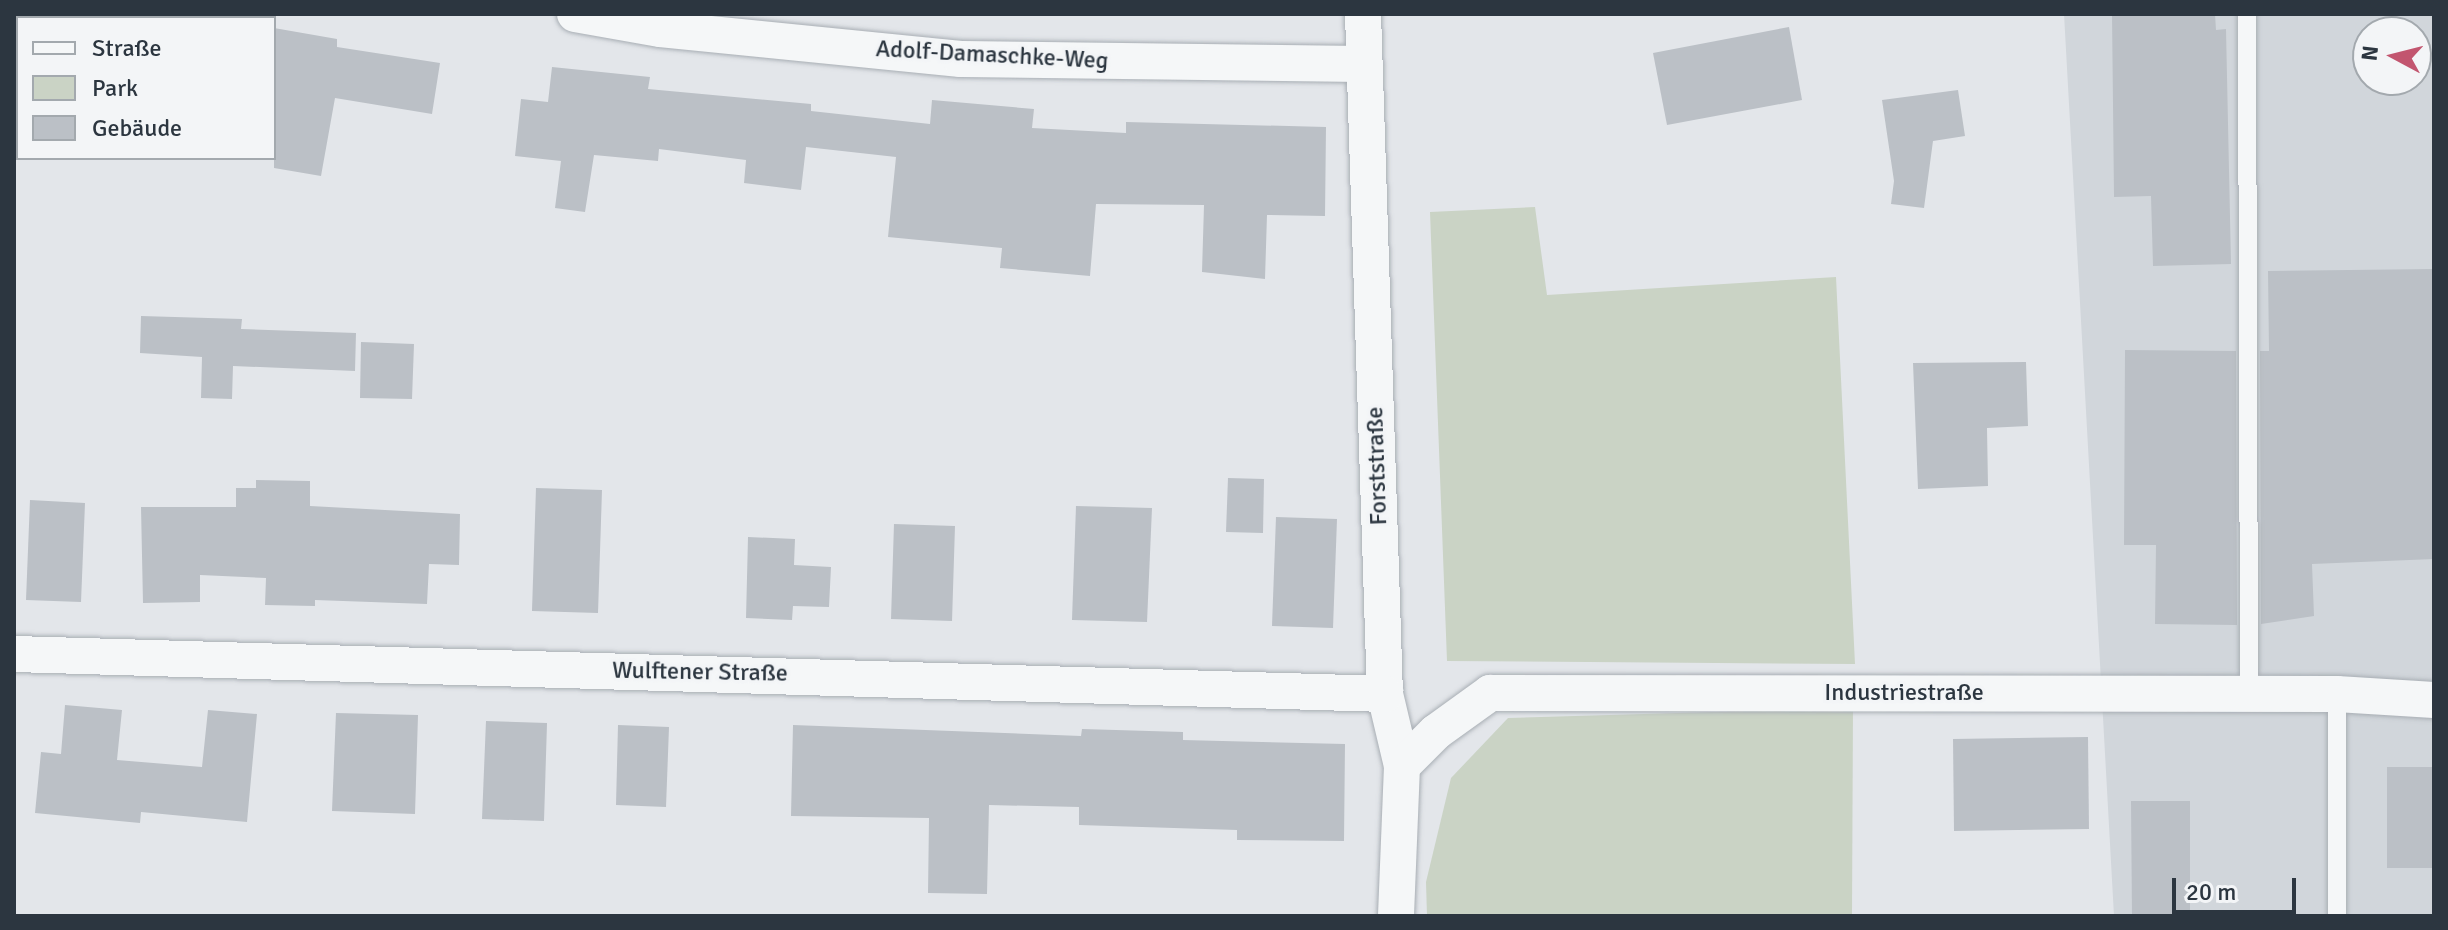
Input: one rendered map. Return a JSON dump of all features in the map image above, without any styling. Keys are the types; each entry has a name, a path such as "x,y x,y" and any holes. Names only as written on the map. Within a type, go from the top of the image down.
{"street":[{"name":"Adolf-Damaschke-Weg","path":"575,14 660,29 961,59 1364,64"},
{"name":"Forststraße","path":"1363,14 1385,694 1402,766 1396,916"},
{"name":"Wulftener Straße","path":"14,654 1385,694"},
{"name":"Industriestraße","path":"1402,766 1436,732 1490,693 2337,694 2434,700"}],"lane":[{"path":"2247,14 2249,694"},
{"path":"2337,694 2337,916"}],"shaded area":[{"path":"2064,14 2434,14 2434,916 2114,916"}],"green space":[{"path":"1535,207 1547,295 1836,277 1855,664 1447,661 1430,212"},
{"path":"1853,708 1852,916 1427,916 1426,882 1451,778 1508,718"}],"building":[{"path":"2112,14 2215,14 2216,30 2226,29 2231,264 2153,266 2151,196 2114,197"},
{"path":"1789,27 1802,100 1667,125 1653,53"},
{"path":"276,28 337,39 337,47 440,63 432,114 335,98 321,176 274,168"},
{"path":"552,67 650,77 648,89 811,104 811,111 930,124 932,100 1034,109 1032,128 1126,133 1126,122 1326,127 1325,216 1267,215 1265,279 1202,272 1204,205 1096,204 1090,276 1000,268 1002,248 888,237 896,157 806,147 801,190 744,183 746,160 659,149 658,161 594,155 585,212 555,208 561,161 515,156 521,99 548,102"},
{"path":"1958,90 1965,136 1933,141 1924,208 1891,204 1894,181 1882,100"},
{"path":"2434,269 2434,559 2312,564 2314,616 2261,624 2260,351 2269,351 2268,271"},
{"path":"141,316 242,319 241,329 356,333 355,371 233,366 232,399 201,398 202,357 140,353"},
{"path":"361,342 414,344 412,399 360,398"},
{"path":"2125,350 2236,351 2237,625 2155,624 2156,545 2124,545"},
{"path":"2026,362 2028,426 1987,428 1988,486 1918,489 1913,363"},
{"path":"1228,478 1264,479 1263,533 1226,532"},
{"path":"256,480 310,481 310,506 460,514 459,565 429,564 427,604 315,600 315,606 265,605 266,578 200,575 200,602 143,603 141,507 236,507 236,488 256,488"},
{"path":"536,488 602,490 598,613 532,611"},
{"path":"30,500 85,503 81,602 26,600"},
{"path":"1076,506 1152,508 1147,622 1072,620"},
{"path":"1276,517 1337,519 1333,628 1272,626"},
{"path":"894,524 955,526 952,621 891,619"},
{"path":"748,537 795,539 794,565 831,567 829,607 793,606 792,620 746,618"},
{"path":"65,705 122,710 117,760 202,767 208,710 257,714 247,822 141,812 140,823 35,813 41,752 61,754"},
{"path":"336,713 418,715 415,814 332,811"},
{"path":"486,721 547,723 544,821 482,819"},
{"path":"618,725 669,727 666,807 616,805"},
{"path":"793,725 1081,736 1082,729 1183,732 1183,740 1345,744 1344,841 1237,840 1237,830 1079,825 1079,807 989,805 987,894 928,893 929,818 791,816"},
{"path":"2088,737 2089,829 1954,831 1953,739"},
{"path":"2387,767 2434,767 2434,868 2387,868"},
{"path":"2131,801 2190,801 2190,916 2132,916"}]}
